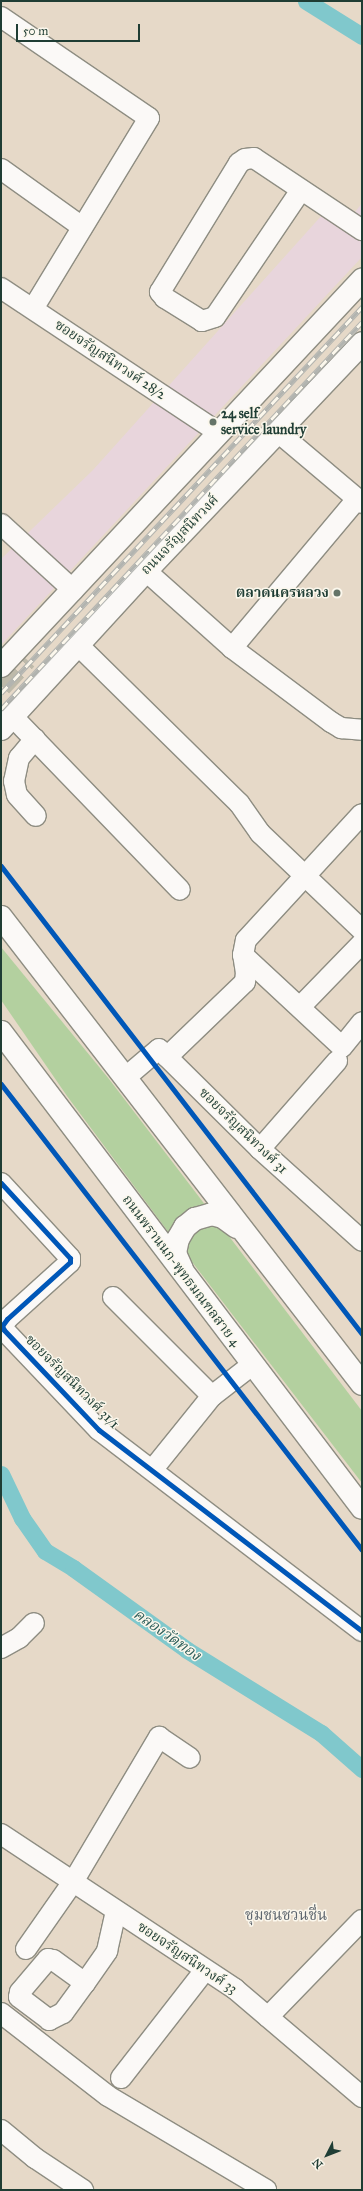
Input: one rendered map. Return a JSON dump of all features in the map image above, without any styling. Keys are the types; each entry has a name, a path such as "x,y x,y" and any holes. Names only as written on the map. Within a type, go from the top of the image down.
{"main road":[{"path":"1,666 362,280"},
{"path":"318,359 362,294"},
{"path":"318,359 362,328"},
{"name":"ถนนจรัญสนิทวงศ์","path":"10,714 78,645 362,343"},
{"name":"ถนนจรัญสนิทวงศ์","path":"33,666 318,359"},
{"path":"1,917 362,1384"},
{"name":"ถนนพรานนก-พุทธมณฑลสาย 4","path":"1,1032 184,1276 362,1508"},
{"path":"184,1276 175,1253 185,1227 195,1219 212,1214 217,1215 247,1234"}],"street":[{"path":"1,18 149,118 33,309"},
{"path":"301,190 229,299 215,317 202,321 165,298 160,292 239,163 245,159 254,158 362,230"},
{"path":"1,169 82,227"},
{"name":"ซอยจรัญสนิทวงศ์ 28/2","path":"1,288 219,433"},
{"path":"232,648 359,501 278,432"},
{"path":"1,524 72,590"},
{"path":"146,571 232,648 331,722 341,728 362,730"},
{"path":"78,645 239,803 260,833 362,930"},
{"path":"10,714 180,890"},
{"path":"35,739 20,758 14,781 17,795 36,816"},
{"path":"167,1057 245,982 246,973 243,955 246,940 362,814"},
{"path":"300,1007 362,943"},
{"path":"243,955 342,1047 362,1022"},
{"name":"ซอยจรัญสนิทวงศ์ 31","path":"126,1077 159,1048 260,1149 362,1241"},
{"path":"260,1149 337,1061"},
{"name":"ซอยจรัญสนิทวงศ์ 31/1","path":"1,1183 70,1258 70,1262 6,1319 2,1326 99,1430 362,1631"},
{"path":"113,1296 212,1396"},
{"path":"152,1469 189,1421 212,1396 252,1365"},
{"path":"1,1648 19,1638 34,1624"},
{"path":"26,1949 73,1882 159,1737 190,1758"},
{"name":"ซอยจรัญสนิทวงศ์ 33","path":"1,1834 205,1970 236,1989 362,2097"},
{"path":"84,1983 107,1951 116,1911"},
{"path":"268,2017 362,1920"},
{"path":"121,2078 205,1970"},
{"path":"1,2013 108,2096 266,2190"},
{"path":"1,2130 34,2158 83,2190"}],"shaded area":[{"path":"362,203 362,257 1,645 1,559 93,470 332,204 352,216"}],"green space":[{"path":"1,947 109,1079 206,1206 169,1233 67,1096 1,1000"},
{"path":"214,1226 225,1231 362,1411 362,1483 189,1258 185,1249 187,1239 200,1227"}],"waterway":[{"path":"306,1 362,36"},
{"name":"คลองวัดทอง","path":"1,1474 22,1518 45,1551 73,1568 187,1650 321,1733 362,1769"}],"tunnel":[{"path":"1,686 26,659"}],"railway":[{"path":"1,693 362,307"},
{"path":"1,709 362,322"}],"cycle path":[{"path":"1,866 362,1334"},
{"path":"1,1084 362,1550"},
{"path":"1,1183 70,1258 70,1262 7,1319 2,1326 4,1330 99,1430 362,1631"}],"place":[{"name":"24 self service laundry","path":"213,422"},
{"name":"ตลาดนครหลวง","path":"337,593"}],"district":[{"name":"ชุมชนชวนชื่น","path":"286,1916"}]}
